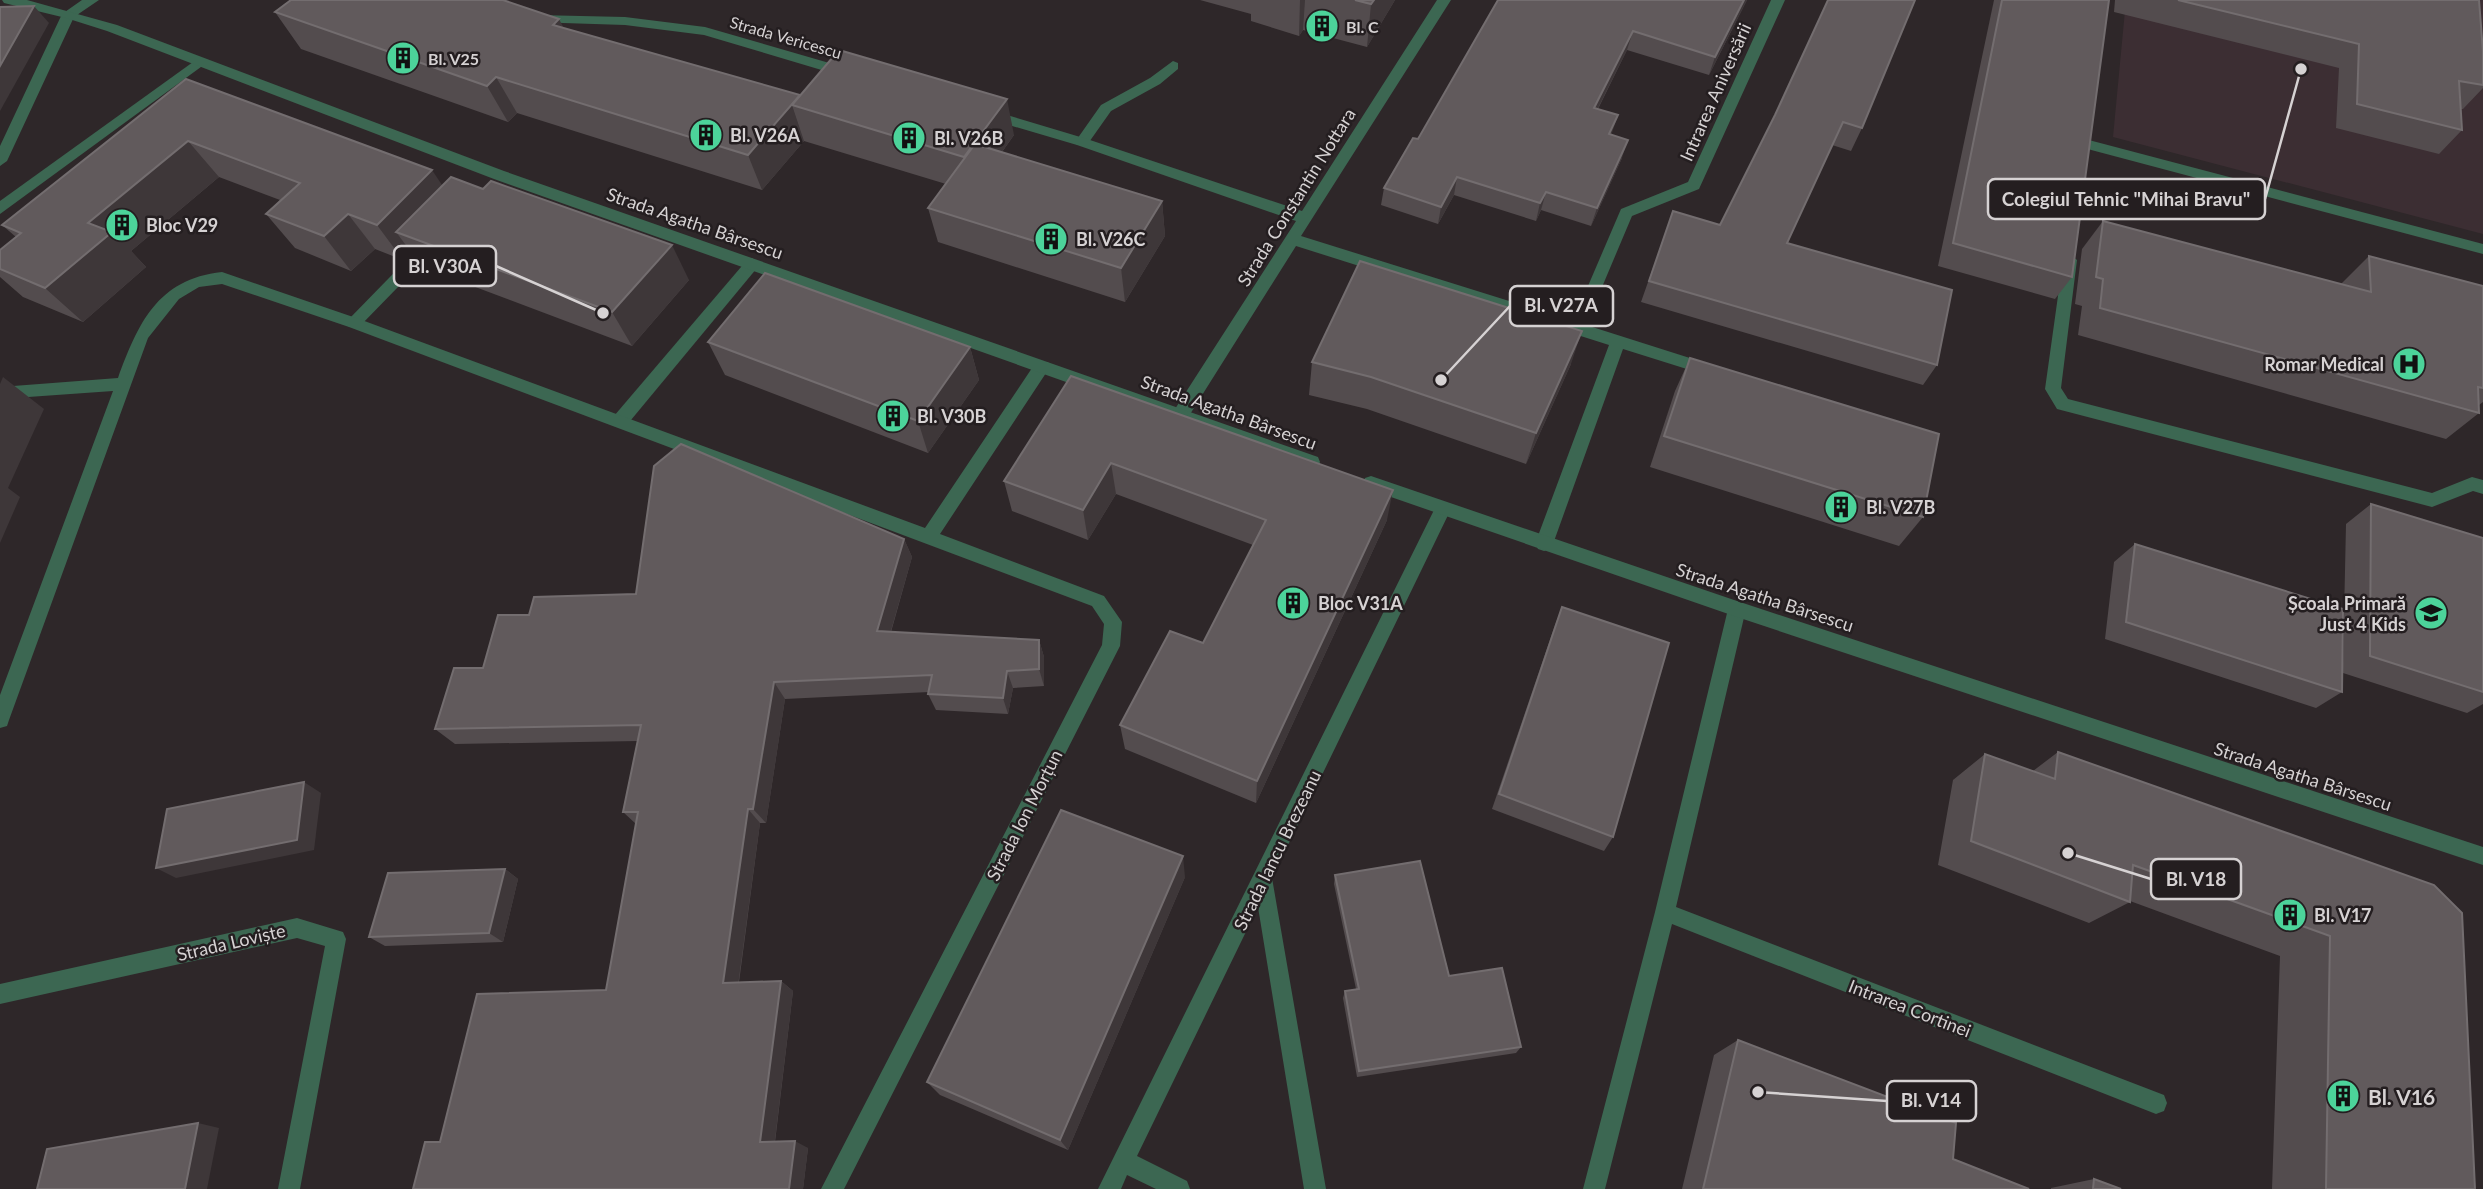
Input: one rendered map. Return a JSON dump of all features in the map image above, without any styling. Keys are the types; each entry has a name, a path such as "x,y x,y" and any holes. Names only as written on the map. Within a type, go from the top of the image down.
{"street":[{"name":"Strada Agatha Bârsescu","path":"9,0 69,14 200,61 495,180 752,264 1325,466"},
{"path":"0,161 69,14 92,0"},
{"name":"Strada Constantin Nottara","path":"1181,414 1444,0"},
{"name":"Intrarea Aniversării","path":"1577,329 1626,213 1694,185 1778,0"},
{"name":"Strada Vericescu","path":"520,18 638,22 705,31 861,77"},
{"path":"0,209 200,61"},
{"path":"1082,142 1106,108 1155,81 1173,66"},
{"path":"978,111 1082,142 1305,218"},
{"path":"2085,145 2483,249"},
{"path":"354,323 441,234"},
{"path":"1292,239 1724,374"},
{"path":"2072,240 2053,389 2063,404 2432,500 2472,484 2483,487"},
{"path":"620,421 752,264"},
{"name":"Strada Ion Morțun","path":"0,720 141,337 157,310 182,288 202,278 222,278 354,323 1098,601 1113,621 1111,646 832,1189"},
{"path":"1544,544 1618,342"},
{"path":"929,537 1042,366"},
{"path":"0,393 123,384"},
{"name":"Strada Agatha Bârsescu","path":"1351,476 1544,544 2483,856"},
{"name":"Strada Iancu Brezeanu","path":"1109,1189 1443,509"},
{"path":"1594,1189 1665,912 1737,608"},
{"path":"1263,880 1315,1189"},
{"name":"Intrarea Cortinei","path":"1665,912 2155,1103"},
{"name":"Strada Loviște","path":"0,994 297,928 336,939 289,1189"},
{"path":"1123,1161 1179,1189"}],"shaded area":[{"path":"2126,0 2483,0 2483,234 2113,137"}],"building":[{"path":"291,0 503,0 559,19 553,25 800,95 748,155 496,77 487,86 275,12"},
{"path":"1355,0 1374,0 1371,4"},
{"path":"1498,0 1744,0 1715,57 1633,31 1594,108 1618,115 1609,134 1628,140 1597,208 1546,192 1540,203 1457,177 1441,207 1384,188 1413,138 1418,139"},
{"path":"1828,0 1915,0 1862,128 1843,122 1787,243 1952,290 1937,365 1649,281 1673,211 1720,225"},
{"path":"2002,0 2109,0 2072,277 1953,243"},
{"path":"2178,0 2479,0 2483,85 2459,81 2462,130 2357,104 2359,44"},
{"path":"34,6 0,66 0,7"},
{"path":"839,50 1007,99 964,157 792,105"},
{"path":"186,79 432,170 377,225 348,214 324,236 266,214 300,183 188,141 88,223 112,232 45,288 0,269 0,250 21,233 2,225"},
{"path":"975,144 1162,201 1121,268 928,208"},
{"path":"451,177 483,189 491,181 672,245 612,312 396,232"},
{"path":"2103,221 2371,292 2369,256 2483,286 2483,388 2478,387 2479,413 2100,308 2103,279 2096,277"},
{"path":"1360,261 1582,331 1536,433 1371,377 1312,362"},
{"path":"765,273 970,347 918,421 708,342"},
{"path":"1690,358 1939,434 1923,517 1664,436"},
{"name":"Bloc V31A","path":"1071,376 1393,490 1257,781 1120,725 1170,631 1203,643 1266,520 1111,463 1083,510 1004,481"},
{"path":"681,444 904,539 877,631 1039,640 1039,669 1007,671 1003,698 928,694 932,675 774,682 753,809 748,809 723,983 781,981 760,1142 795,1141 789,1189 413,1189 425,1142 440,1142 477,994 606,990 638,812 623,812 641,725 435,729 454,668 483,668 498,615 529,615 534,597 636,594 654,466"},
{"path":"2371,504 2483,538 2483,692 2370,656"},
{"path":"2135,544 2343,609 2342,692 2126,622"},
{"path":"1562,607 1669,643 1613,837 1499,794"},
{"path":"2058,752 2434,885 2462,913 2475,1189 2326,1189 2330,936 2133,865 2130,902 1971,841 1985,754 2055,779"},
{"path":"304,782 297,840 156,868 167,809"},
{"path":"1061,810 1183,856 1060,1140 927,1082"},
{"path":"1420,861 1449,976 1502,968 1521,1047 1359,1071 1345,991 1359,989 1335,875"},
{"path":"505,869 489,933 369,937 388,873"},
{"path":"1738,1040 1956,1123 1953,1159 2029,1189 1703,1189"},
{"path":"198,1123 185,1189 37,1189 47,1149"},
{"path":"2094,1179 2121,1189 2093,1189"}],"place":[{"name":"Bl. C","path":"1322,26"},
{"name":"Bl. V25","path":"403,58"},
{"name":"Colegiul Tehnic \"Mihai Bravu\"","path":"2301,69"},
{"name":"Bl. V26A","path":"706,135"},
{"name":"Bl. V26B","path":"909,138"},
{"name":"Bloc V29","path":"122,225"},
{"name":"Bl. V26C","path":"1051,239"},
{"name":"Bl. V30A","path":"603,313"},
{"name":"Romar Medical","path":"2409,364"},
{"name":"Bl. V27A","path":"1441,380"},
{"name":"Bl. V30B","path":"893,416"},
{"name":"Bl. V27B","path":"1841,507"},
{"name":"Bloc V31A","path":"1293,603"},
{"name":"Școala Primară Just 4 Kids","path":"2431,613"},
{"name":"Bl. V18","path":"2068,853"},
{"name":"Bl. V17","path":"2290,915"},
{"name":"Bl. V14","path":"1758,1092"},
{"name":"Bl. V16","path":"2343,1096"}]}
